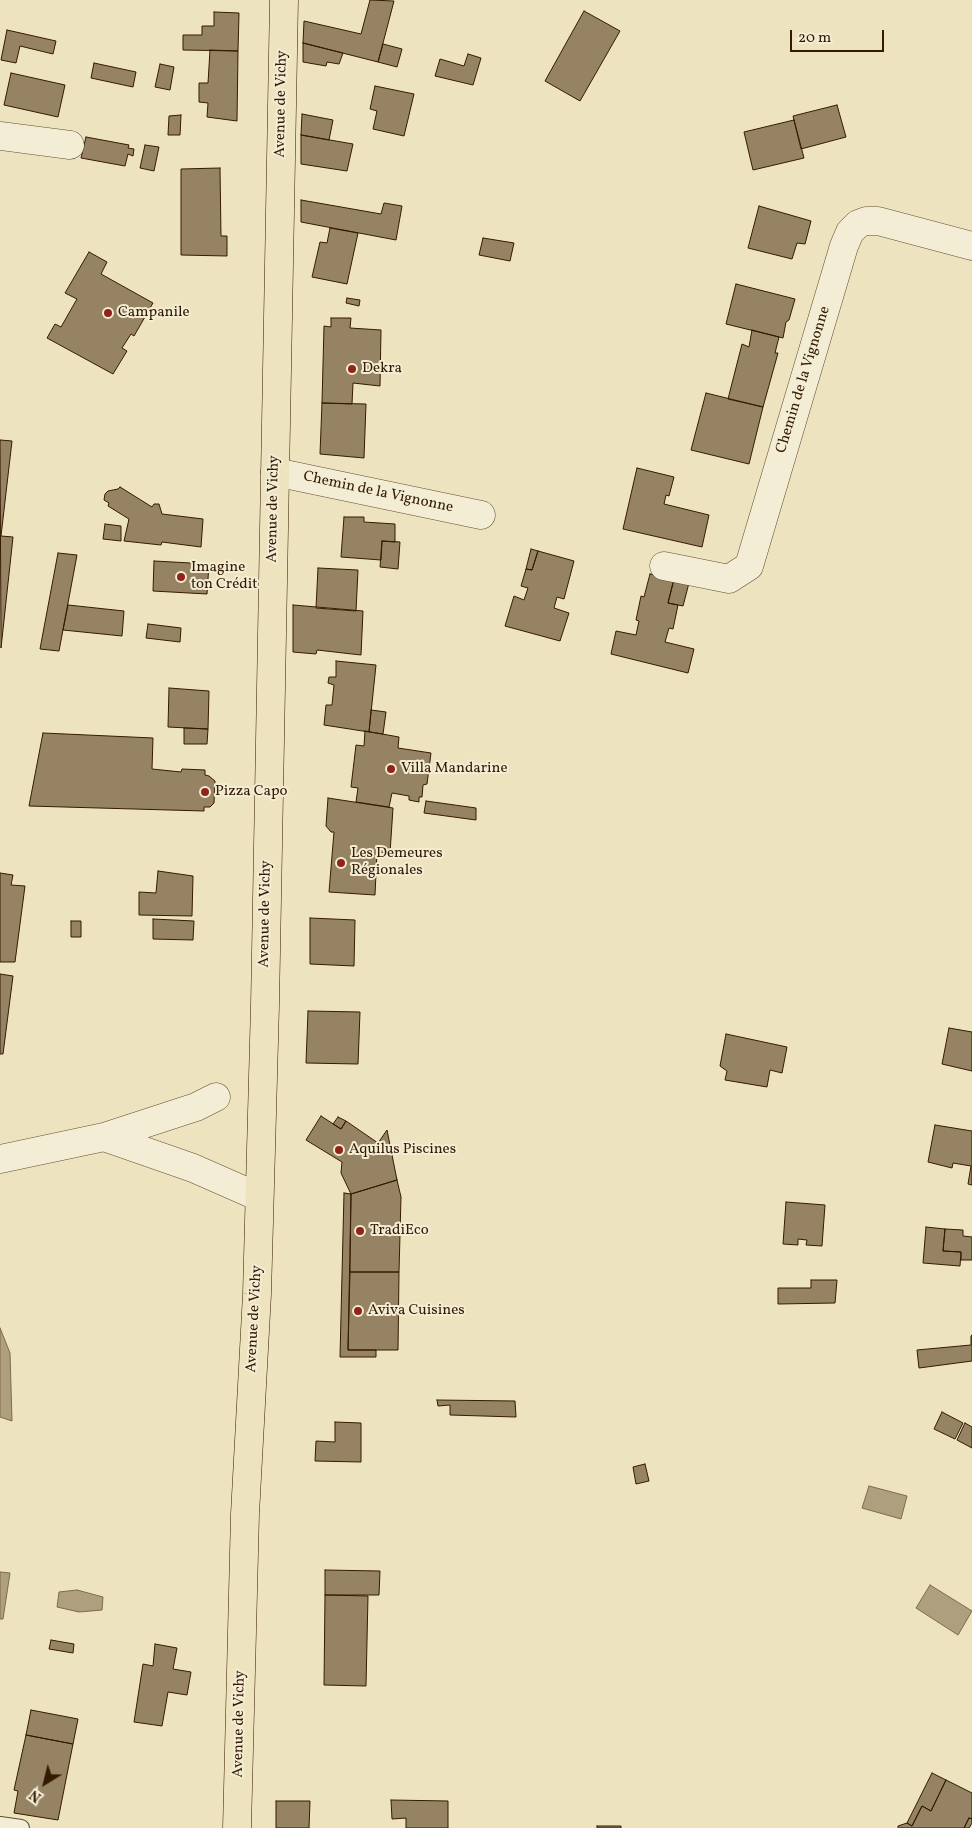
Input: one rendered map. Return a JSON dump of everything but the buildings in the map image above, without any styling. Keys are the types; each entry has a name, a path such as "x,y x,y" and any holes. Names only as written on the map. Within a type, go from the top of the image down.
{"main road":[{"name":"Avenue de Vichy","path":"238,1828 244,1514 257,1294 265,986 284,0"}],"street":[{"path":"0,136 70,145"},
{"name":"Chemin de la Vignonne","path":"664,566 729,579 749,566 841,255 850,232 858,224 866,221 878,221 972,246"},
{"name":"Chemin de la Vignonne","path":"275,472 481,514"},
{"path":"0,1159 104,1137 196,1107 216,1097"},
{"path":"104,1137 193,1168 259,1197"}],"lane":[{"path":"0,1825 21,1828"}],"shaded area":[{"path":"0,1328 10,1353 12,1421 0,1417"},
{"path":"869,1486 907,1496 901,1519 862,1508"},
{"path":"0,1572 10,1573 3,1619 0,1619"},
{"path":"930,1585 972,1611 958,1635 916,1608"},
{"path":"77,1590 103,1597 102,1610 79,1612 57,1607 59,1592"}],"place":[{"name":"Campanile","path":"108,313"},
{"name":"Dekra","path":"352,369"},
{"name":"Imagine ton Crédit","path":"181,577"},
{"name":"Villa Mandarine","path":"391,769"},
{"name":"Pizza Capo","path":"205,792"},
{"name":"Les Demeures Régionales","path":"341,863"},
{"name":"Aquilus Piscines","path":"339,1150"},
{"name":"TradiEco","path":"360,1231"},
{"name":"Aviva Cuisines","path":"358,1311"}]}
